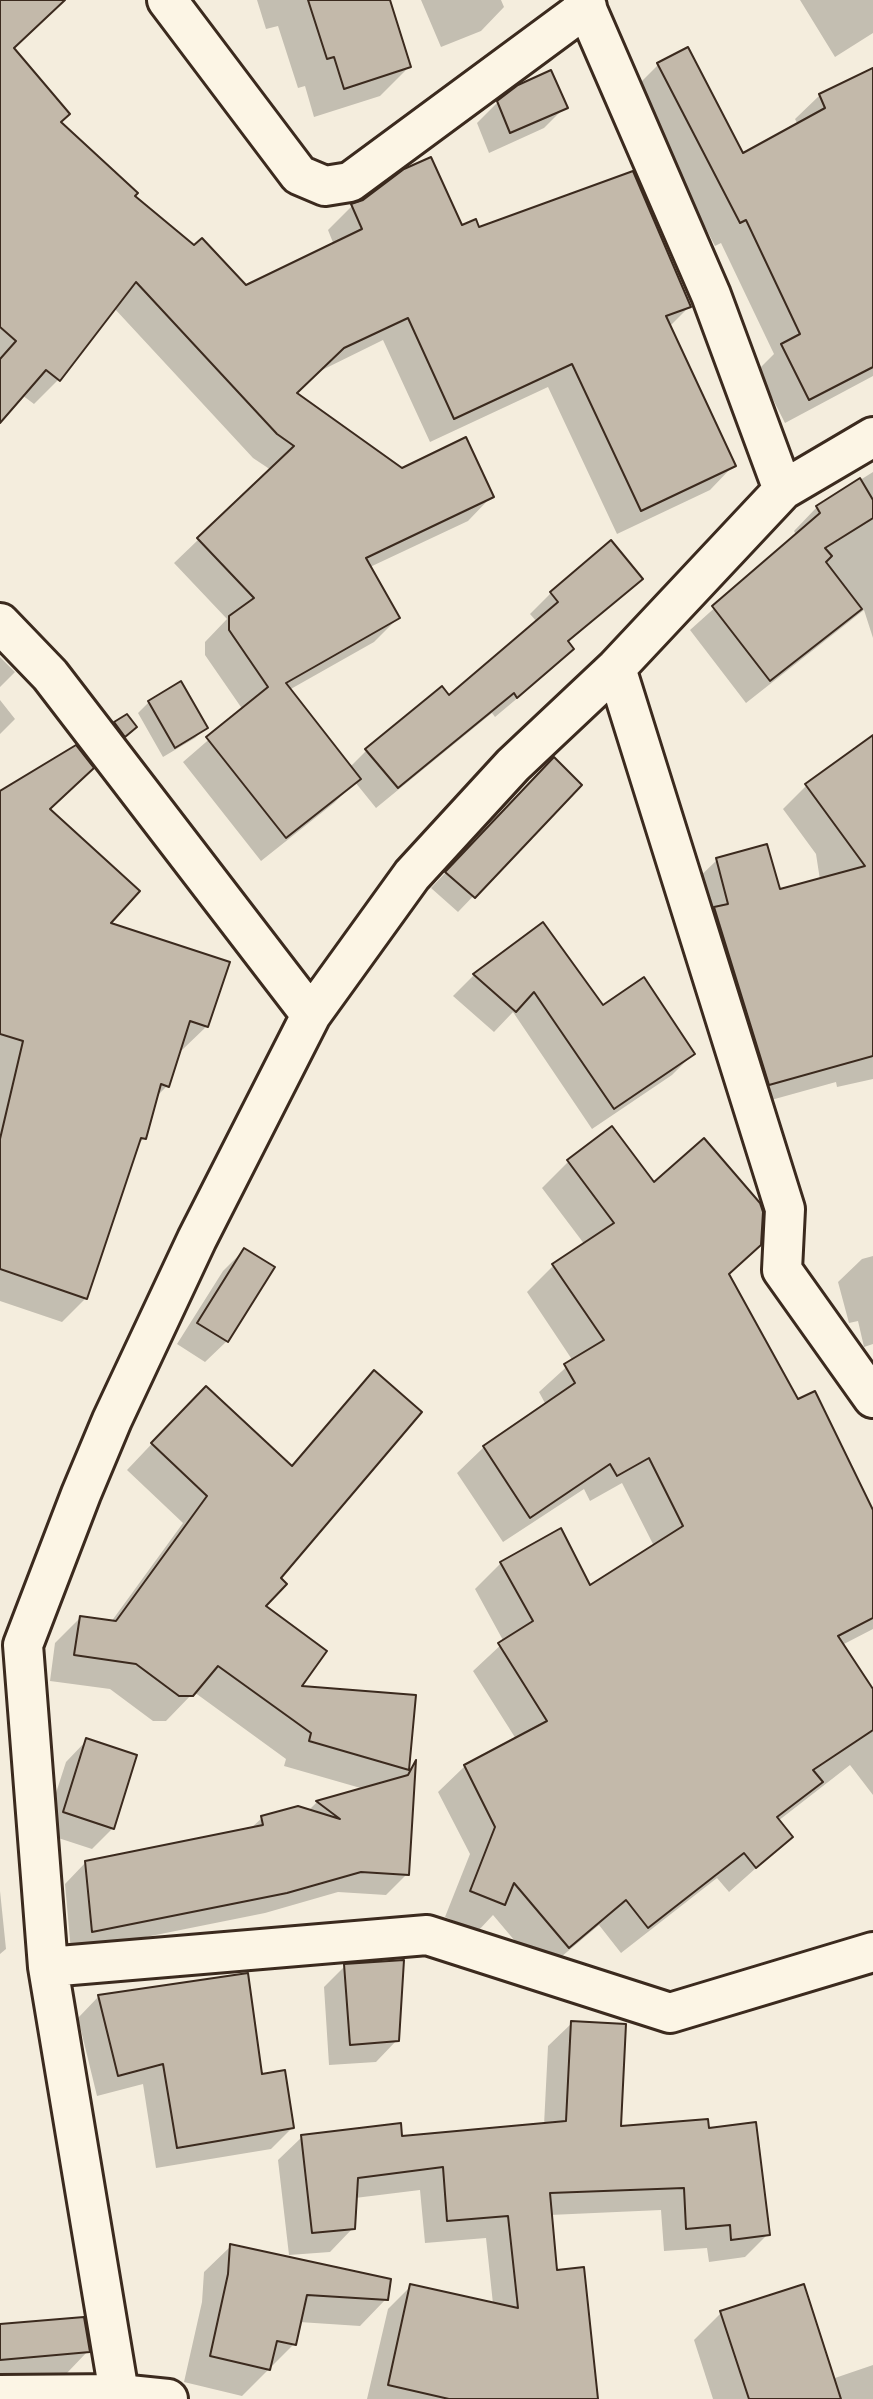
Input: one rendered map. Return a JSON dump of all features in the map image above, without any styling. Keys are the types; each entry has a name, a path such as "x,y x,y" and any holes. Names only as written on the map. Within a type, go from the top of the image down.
{"street":[{"path":"167,0 299,175 325,186 350,181 585,4 711,295 783,490"},
{"path":"119,2397 48,1967 11,1643 197,1239 311,1015 412,875 513,765 616,668 783,490 873,437"},
{"path":"0,623 50,674 311,1015"},
{"path":"616,668 785,1209 782,1270 873,1398"},
{"path":"48,1967 427,1935 670,2013 873,1952"},
{"path":"0,2395 167,2399"}],"building":[{"path":"0,0 65,0 14,48 70,114 61,122 138,193 135,196 194,245 202,238 246,285 362,229 351,204 363,200 404,169 431,157 462,225 476,219 479,227 633,171 691,307 666,316 736,466 641,511 572,364 454,419 408,318 344,348 297,393 402,468 466,437 494,497 366,558 400,618 286,683 361,779 286,838 206,737 268,687 229,630 229,616 254,598 197,538 294,446 277,434 136,282 60,381 46,370 0,423 0,359 16,341 0,327"},
{"path":"308,0 390,0 411,67 344,89 334,57 327,59"},
{"path":"688,47 743,153 825,108 819,94 873,68 873,367 809,400 781,344 800,334 746,220 740,223 657,63"},
{"path":"551,70 568,108 510,133 497,101 518,85"},
{"path":"860,478 873,500 873,518 825,548 832,556 826,562 862,609 770,681 712,606 820,513 816,506"},
{"path":"611,540 643,579 568,641 574,649 517,698 514,693 398,788 365,749 442,686 449,695 558,602 550,592"},
{"path":"181,681 208,728 175,748 148,701"},
{"path":"127,714 137,727 125,737 114,722"},
{"path":"873,735 873,1056 769,1085 714,907 728,904 716,858 767,844 780,889 865,866 805,784"},
{"path":"76,745 94,768 50,809 140,891 111,923 230,962 208,1027 190,1021 169,1087 161,1084 146,1139 141,1138 87,1299 0,1269 0,1139 23,1041 0,1034 0,791"},
{"path":"554,757 582,785 475,898 445,872"},
{"path":"543,922 603,1005 644,977 695,1054 614,1109 534,992 516,1012 473,974"},
{"path":"612,1126 654,1182 704,1138 760,1203 763,1212 761,1245 729,1274 798,1399 815,1391 873,1510 873,1618 838,1636 873,1689 873,1730 813,1770 823,1782 777,1817 793,1837 756,1868 744,1853 648,1928 626,1900 569,1948 514,1883 505,1905 470,1891 495,1827 464,1765 547,1721 498,1643 533,1621 500,1562 561,1528 590,1585 683,1526 649,1458 617,1476 610,1464 530,1518 483,1446 575,1383 564,1364 604,1340 552,1264 614,1223 567,1160"},
{"path":"244,1248 275,1267 228,1342 197,1323"},
{"path":"374,1370 422,1412 281,1578 287,1584 266,1606 327,1651 302,1686 416,1695 409,1770 309,1741 311,1733 218,1666 193,1696 179,1696 136,1664 74,1655 80,1616 116,1621 207,1496 151,1443 206,1386 292,1466"},
{"path":"86,1738 137,1755 114,1829 63,1812"},
{"path":"416,1760 409,1875 361,1872 287,1893 92,1932 85,1861 263,1825 261,1816 298,1806 340,1819 316,1801 408,1775"},
{"path":"404,1960 399,2041 350,2045 344,1964"},
{"path":"248,1973 262,2074 285,2070 294,2128 177,2148 163,2064 118,2076 98,1995"},
{"path":"571,2021 626,2024 621,2126 708,2119 709,2128 756,2122 770,2235 731,2240 730,2225 686,2229 684,2188 550,2193 557,2270 584,2267 598,2399 449,2399 388,2385 410,2284 518,2308 508,2216 447,2221 443,2167 358,2178 355,2229 312,2233 301,2135 401,2123 402,2136 566,2121"},
{"path":"230,2244 391,2279 388,2300 307,2295 296,2345 277,2341 270,2370 210,2356 228,2274"},
{"path":"804,2284 841,2399 749,2399 720,2311"},
{"path":"84,2317 90,2352 0,2360 0,2324"}]}
